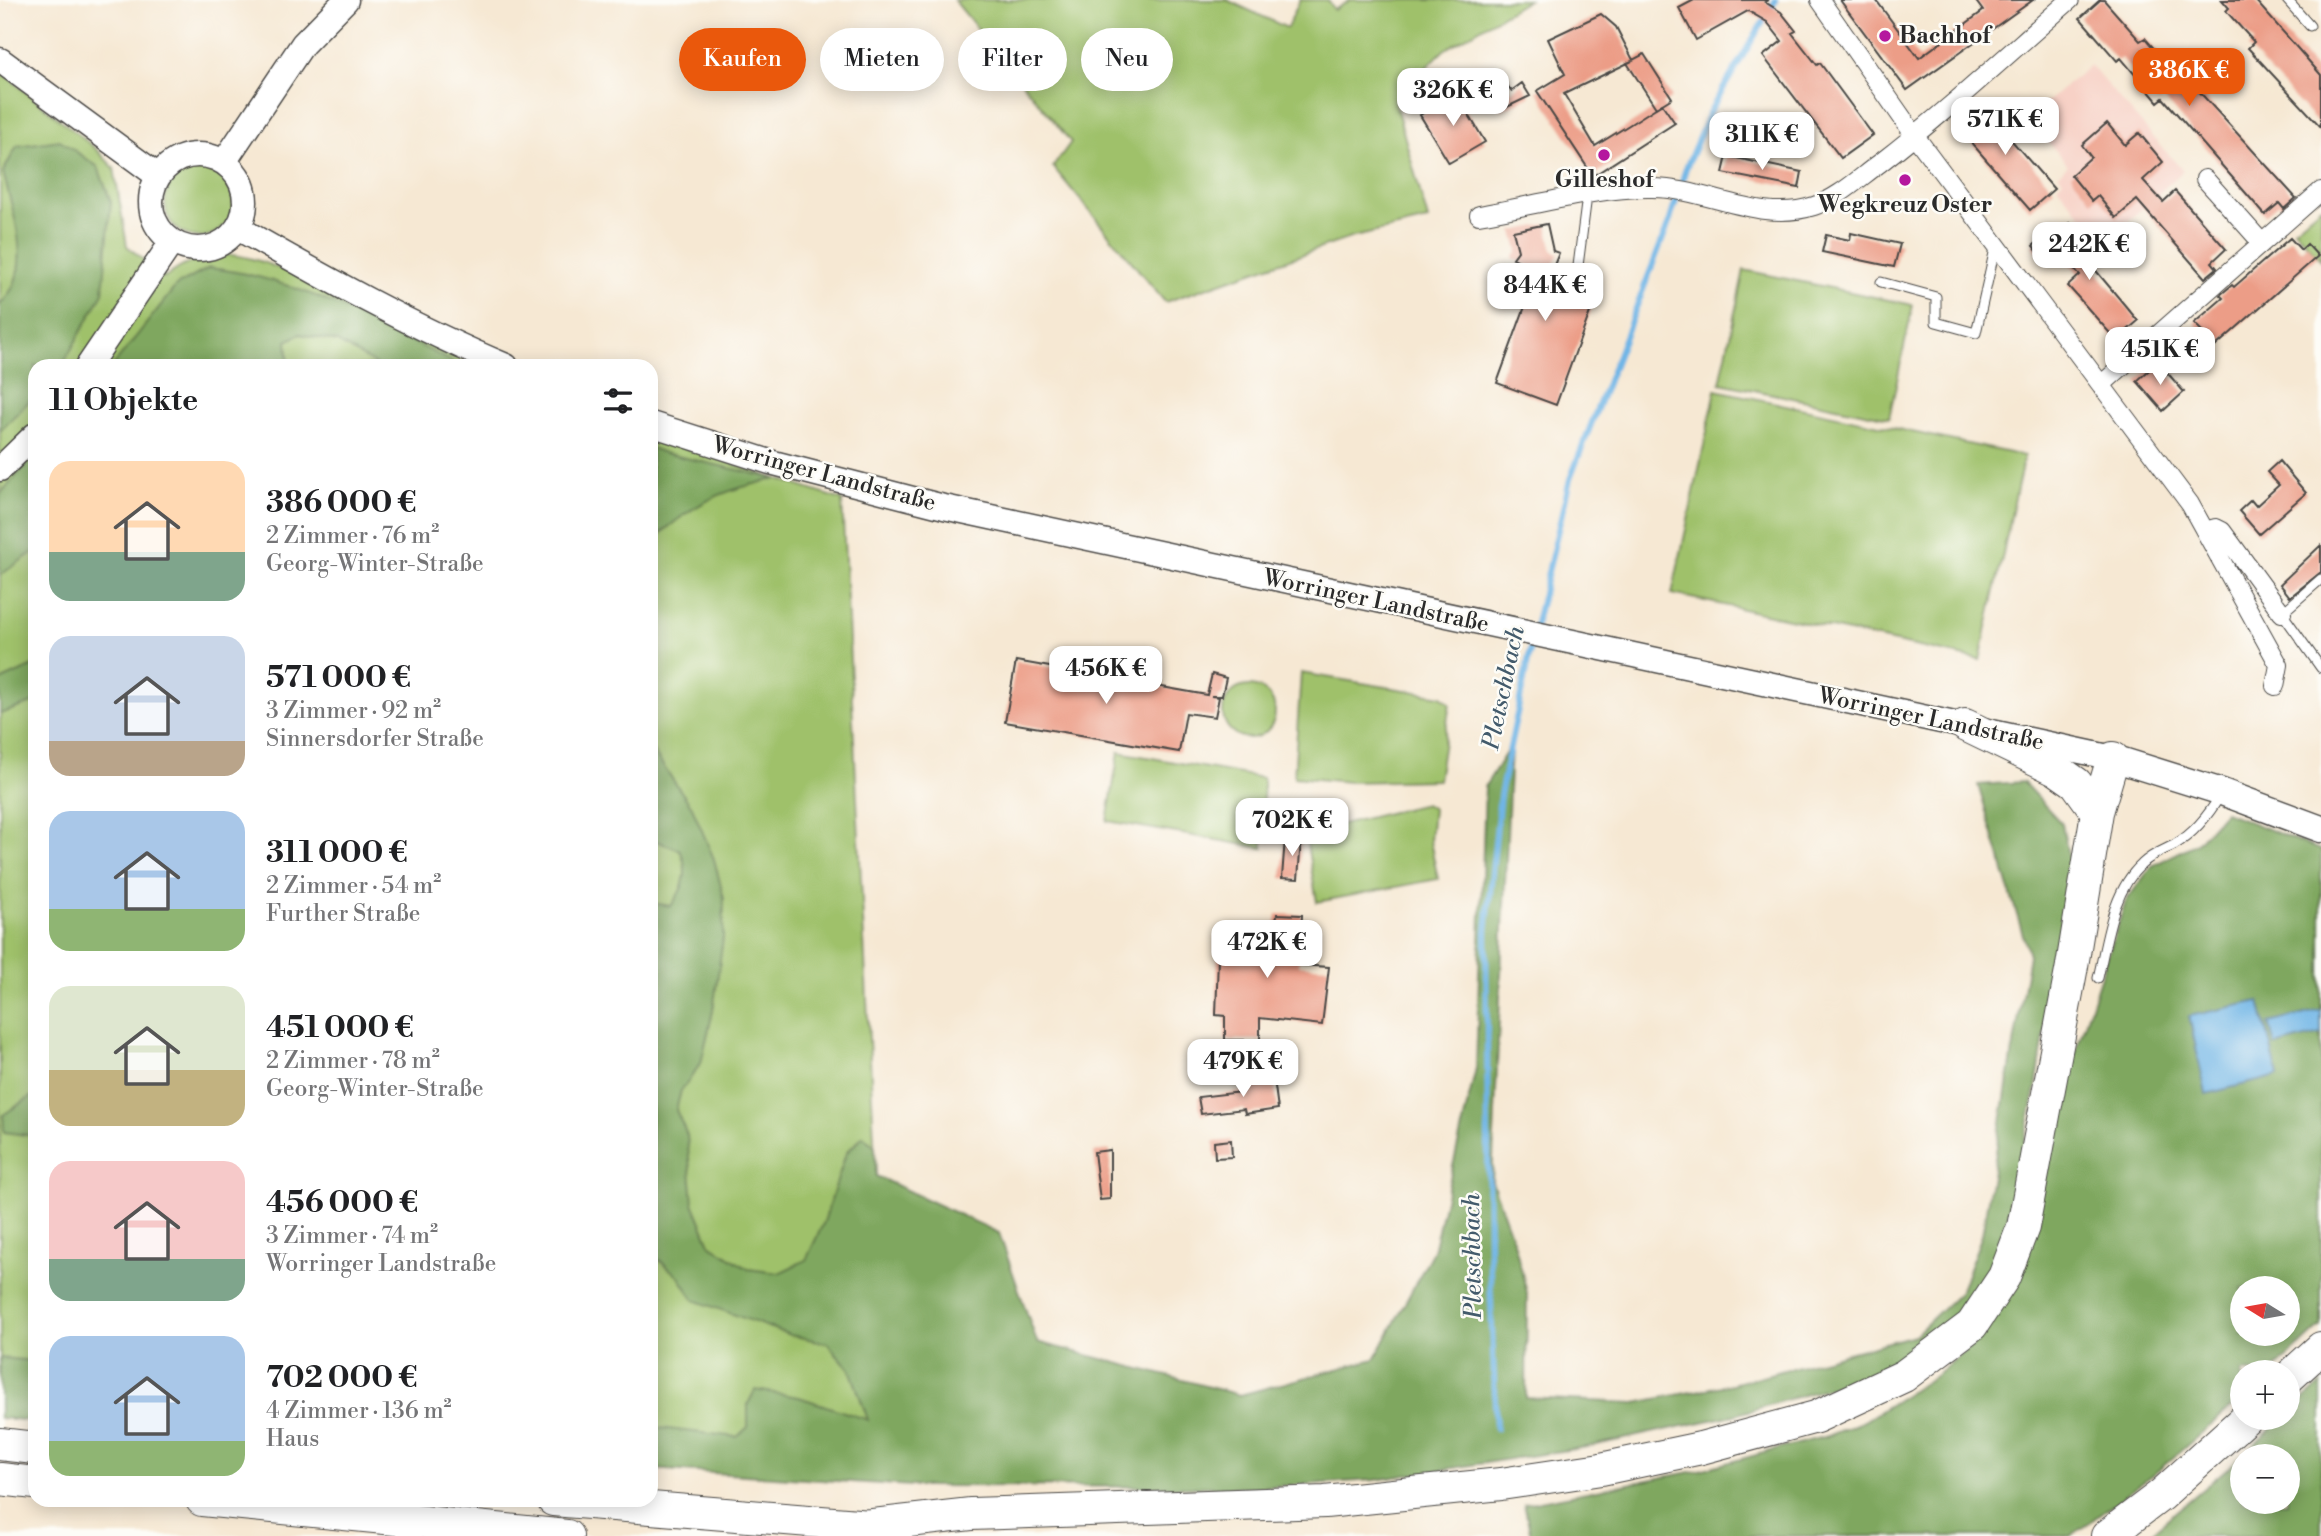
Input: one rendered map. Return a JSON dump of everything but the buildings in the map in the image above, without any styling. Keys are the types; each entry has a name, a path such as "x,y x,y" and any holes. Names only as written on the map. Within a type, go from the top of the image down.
{"highway":[{"path":"1965,725 2056,769 2076,783 2097,813"},
{"path":"864,1526 971,1514 1325,1502 1514,1482 1601,1469 1739,1438 1816,1417 1905,1376 1972,1325 2004,1278 2023,1227 2072,966 2097,813 2113,758"},
{"path":"2300,1367 2321,1348"},
{"path":"2107,1536 2161,1495 2233,1430"},
{"path":"0,1444 28,1447"},
{"path":"0,1479 28,1482"},
{"path":"273,1507 567,1536"},
{"path":"637,1507 1006,1536"}],"main road":[{"path":"224,162 303,44 346,0"},
{"path":"0,60 158,176"},
{"path":"203,155 224,162 235,172 246,200 244,215 238,228 215,247 186,248 172,242 159,229 151,212 151,194 158,176 181,157 203,155"},
{"path":"238,228 372,302 489,359"},
{"path":"93,359 172,242"},
{"name":"Worringer Landstraße","path":"658,426 770,462 875,491 1500,629 2113,758 2222,792 2316,830"},
{"path":"0,469 28,442"}],"street":[{"path":"1820,0 1915,136 2190,504 2279,665 2275,686"},
{"path":"1479,215 1651,187 1690,193 1769,212 1815,206 1837,195 1915,136 2070,0"},
{"path":"2205,178 2262,243"},
{"path":"2101,385 2321,191"},
{"path":"2205,531 2216,528 2222,531 2282,613"}],"lane":[{"path":"2287,0 2309,26"},
{"path":"1578,266 1587,196"},
{"path":"1881,282 1936,297 1936,323 1976,333 1996,244"},
{"path":"2321,579 2282,613 2321,668"},
{"path":"2098,978 2116,906 2127,881 2157,851 2175,844 2203,821 2222,792"}],"shaded area":[{"path":"2090,65 2183,171 2104,243 2057,186 2063,180 2058,174 2068,165 2028,118"}],"green space":[{"path":"954,0 1227,0 1287,28 1300,0 1328,0 1334,10 1350,0 1528,0 1444,50 1394,99 1428,220 1350,238 1165,302 1053,167 1071,142 1029,91 1067,91 1067,28 977,28"},
{"path":"0,71 95,148 114,168 127,246 165,278 179,268 202,259 219,255 247,257 296,276 425,344 460,359 28,359 28,1377 0,1374"},
{"path":"60,140 98,167 111,202 103,293 66,359 28,359 28,402 0,431 0,304 11,291 19,259 16,224 3,172 17,146"},
{"path":"199,169 212,172 223,179 230,190 233,203 230,216 223,227 212,234 199,237 186,234 175,227 168,216 165,203 168,190 175,179 186,172"},
{"path":"2321,206 2321,260 2294,229"},
{"path":"209,268 242,273 307,293 338,306 447,359 366,359 337,342 300,334 287,341 288,359 119,359 176,286"},
{"path":"1744,270 1913,305 1889,418 1720,383"},
{"path":"1716,390 2024,456 1980,660 1672,594"},
{"path":"658,439 842,500 890,1458 658,1437"},
{"path":"658,451 777,479 742,487 713,498 687,513 659,535"},
{"path":"28,463 28,556 0,575 0,494"},
{"path":"28,668 28,704 0,714 0,681"},
{"path":"1301,673 1441,696 1450,703 1438,780 1350,782 1294,777"},
{"path":"1249,686 1259,688 1267,694 1273,702 1273,722 1267,730 1259,736 1249,738 1239,736 1231,730 1225,722 1223,712 1225,702 1231,694 1239,688"},
{"path":"1511,745 1492,1182 1515,1245 1527,1293 1526,1398 1635,1403 1732,1384 1915,1335 1960,1292 1982,1235 2029,955 1978,785 2023,782 2062,824 2070,865 2036,1089 2005,1229 1990,1266 1964,1311 1940,1337 1877,1374 1734,1415 1587,1447 1376,1480 1260,1487 912,1486 658,1469 658,1428 737,1437 748,1427 748,1404 755,1390 799,1397 868,1420 850,1369 827,1343 790,1335 694,1300 679,1277 658,1259 658,904 671,906 682,886 685,865 680,850 658,842 658,759 692,807 714,859 724,898 723,938 713,1011 701,1063 681,1091 676,1110 687,1135 693,1203 710,1244 748,1269 779,1273 806,1260 824,1222 846,1153 863,1136 875,1147 876,1176 999,1233 1037,1342 1240,1395 1375,1359 1433,1251 1476,1068 1485,786"},
{"path":"1119,752 1263,778 1263,848 1107,821"},
{"path":"1425,804 1433,809 1430,841 1438,879 1317,902 1305,833"},
{"path":"2225,812 2321,850 2321,1326 2300,1345 2300,1276 2230,1276 2230,1346 2299,1346 2284,1360 2230,1360 2230,1408 2154,1474 2071,1536 1531,1536 1524,1504 1696,1471 1827,1436 1864,1421 1938,1374 1973,1344 2126,901 2152,866 2197,843"},
{"path":"28,1099 28,1135 4,1132 3,1115"},
{"path":"0,1358 28,1360 28,1420 0,1418"},
{"path":"2321,1384 2321,1536 2147,1536 2230,1466 2230,1514 2300,1514 2300,1444 2255,1444 2271,1430 2300,1430 2300,1403"}],"water":[{"path":"2260,1001 2278,1076 2206,1094 2189,1016"},
{"path":"2321,1010 2321,1034 2275,1046 2269,1023"}],"waterway":[{"name":"Pletschbach","path":"1535,627 1570,479 1670,220 1686,168 1710,111 1776,0"},
{"name":"Pletschbach","path":"1496,1429 1489,1249 1486,932 1500,795 1533,637"}],"place":[{"name":"Bachhof","path":"1885,36"},
{"name":"Gilleshof","path":"1604,155"},
{"name":"Wegkreuz Oster","path":"1905,180"}]}
